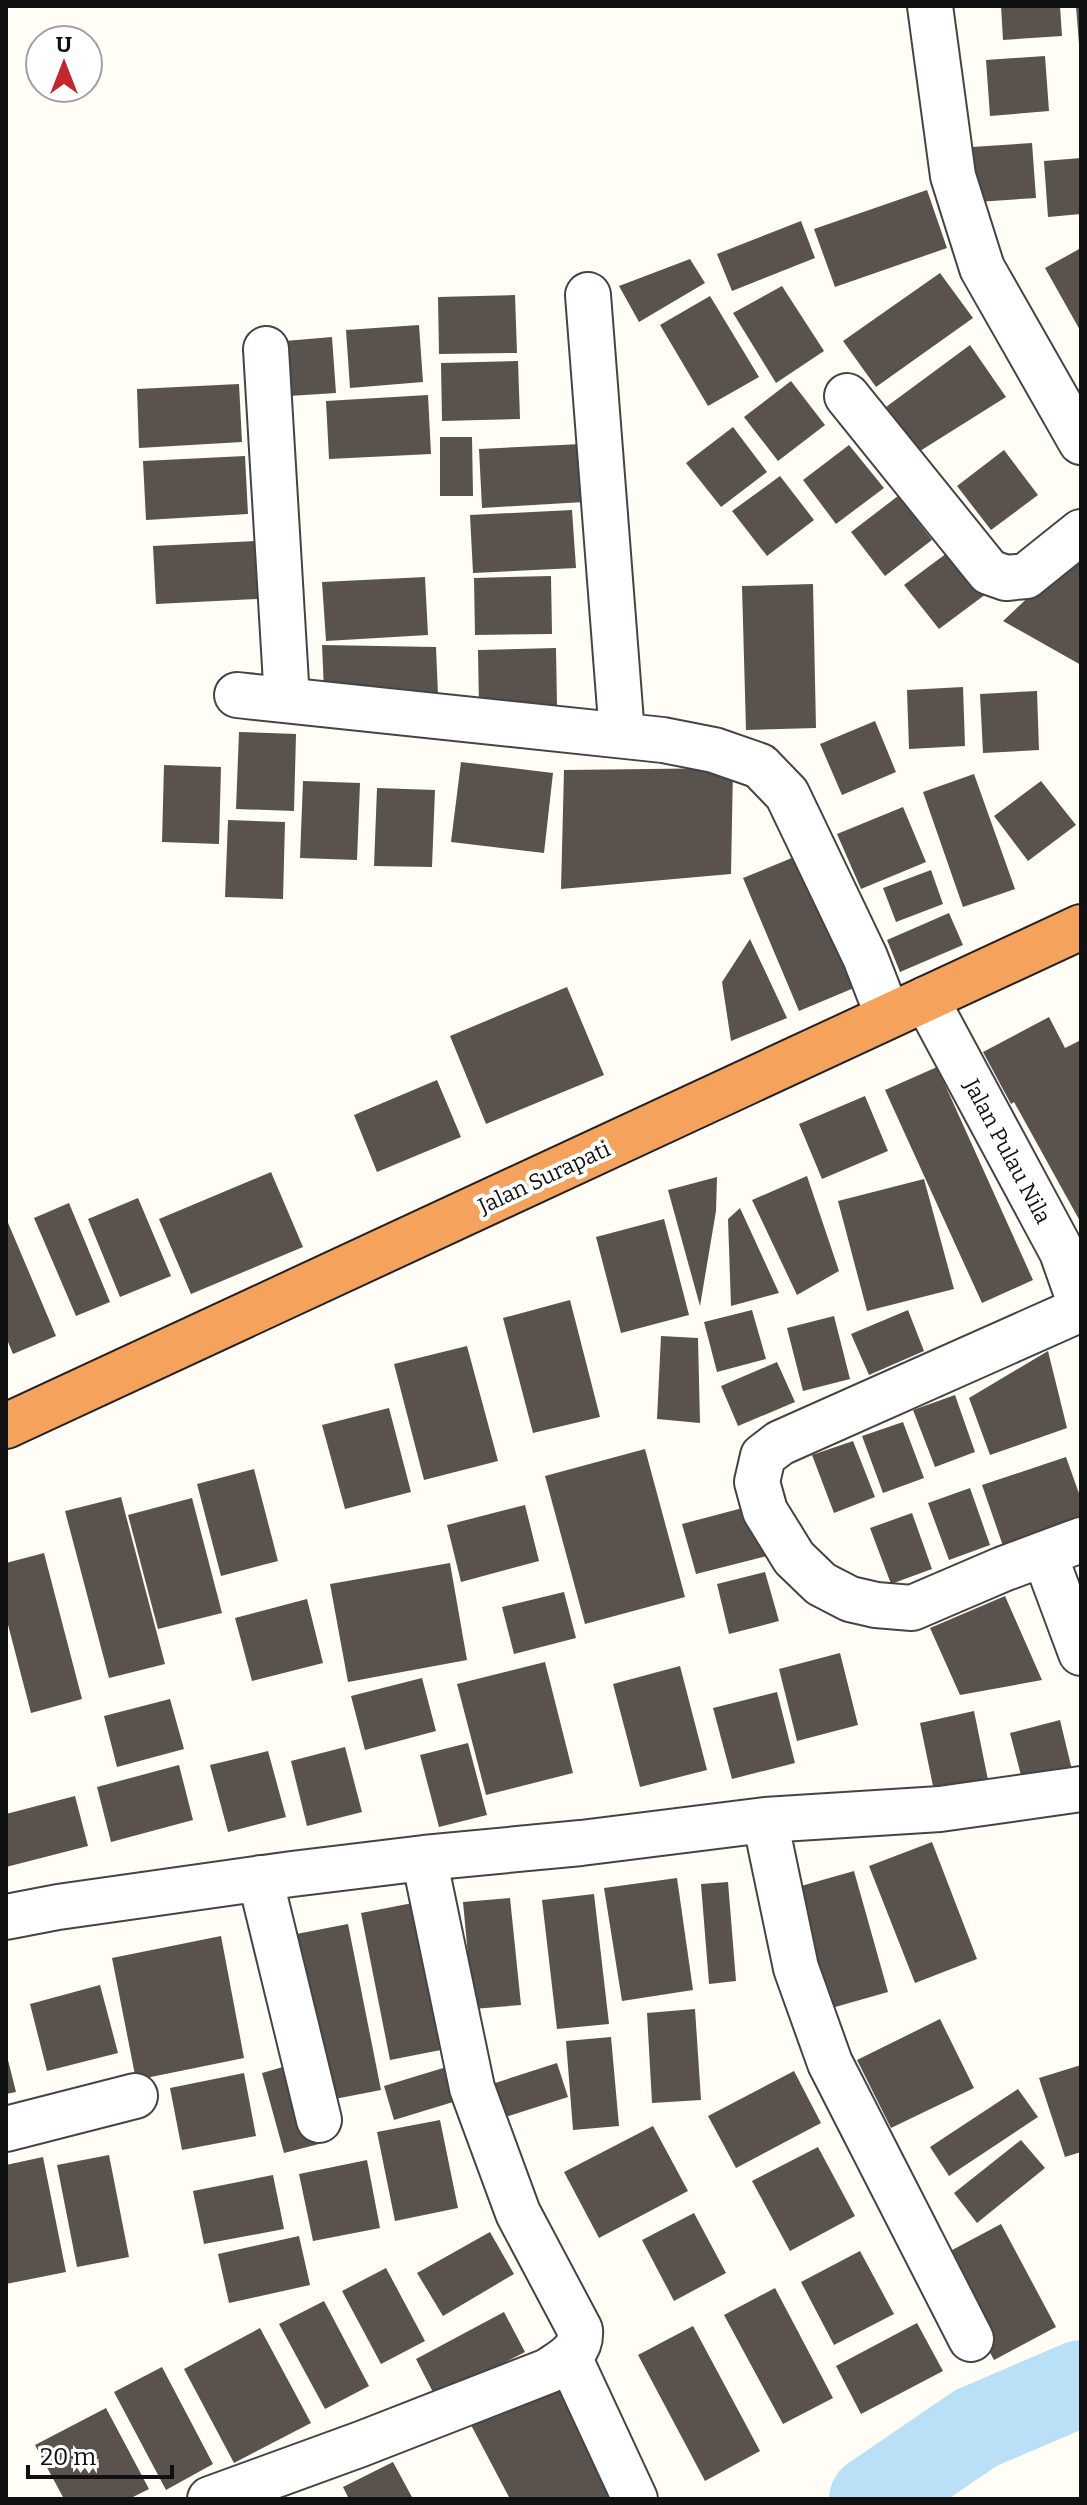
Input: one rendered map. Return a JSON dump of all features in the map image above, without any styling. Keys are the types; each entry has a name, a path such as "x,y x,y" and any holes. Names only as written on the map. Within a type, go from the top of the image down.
{"highway":[{"name":"Jalan Surapati","path":"6,1426 1081,927"}],"street":[{"path":"930,6 953,176 982,268 1081,442"},
{"path":"588,295 622,735"},
{"path":"266,349 287,700"},
{"path":"847,396 989,572 1006,578 1026,576 1081,532"},
{"name":"Jalan Pulau Nila","path":"237,695 663,740 714,750 760,766 787,794 865,957 907,1008 1062,1252 1081,1308"},
{"path":"1081,1308 780,1443 763,1456 757,1482 765,1511 794,1558 821,1584 850,1599 876,1605 912,1608 1003,1569 1063,1548 1081,1653"},
{"path":"6,1917 260,1878 424,1858 581,1843 765,1820 940,1809 1081,1789"},
{"path":"765,1820 796,1968 830,2063 971,2339"},
{"path":"210,2499 548,2371 579,2347 580,2330 518,2213 472,2088 424,1858"},
{"path":"260,1878 319,2120"},
{"path":"6,2129 135,2096"},
{"path":"569,2357 635,2499"}],"building":[{"path":"1001,6 1060,6 1062,36 1003,40"},
{"path":"1076,6 1081,6 1081,44 1079,44"},
{"path":"1045,56 1049,111 990,116 986,60"},
{"path":"1032,143 1036,198 977,202 972,147"},
{"path":"1081,158 1081,214 1048,217 1044,161"},
{"path":"927,190 947,248 835,287 814,229"},
{"path":"801,221 815,258 732,291 717,254"},
{"path":"1081,248 1081,332 1045,268"},
{"path":"690,259 705,283 639,322 619,286"},
{"path":"940,273 973,318 876,387 843,341"},
{"path":"782,286 824,351 776,383 733,313"},
{"path":"515,295 517,353 439,354 438,297"},
{"path":"710,296 759,377 708,406 660,325"},
{"path":"419,325 423,382 350,388 346,330"},
{"path":"332,337 336,393 289,396 285,341"},
{"path":"970,345 1006,397 920,451 886,407"},
{"path":"518,361 520,419 442,421 441,363"},
{"path":"791,381 825,425 778,461 744,417"},
{"path":"239,384 242,442 139,448 137,389"},
{"path":"428,395 431,454 329,459 326,401"},
{"path":"733,427 767,472 721,507 686,463"},
{"path":"440,437 472,437 473,496 440,496"},
{"path":"582,444 584,502 482,508 479,449"},
{"path":"849,445 884,488 836,524 803,480"},
{"path":"1004,450 1038,495 991,530 957,486"},
{"path":"245,456 248,514 146,520 143,461"},
{"path":"780,476 814,520 767,556 732,511"},
{"path":"898,496 932,540 885,576 851,532"},
{"path":"572,510 576,568 473,573 470,515"},
{"path":"256,541 258,599 156,604 153,546"},
{"path":"1081,548 1081,665 1003,621"},
{"path":"951,550 986,594 939,629 904,585"},
{"path":"551,576 552,634 475,635 474,578"},
{"path":"425,577 428,635 326,641 322,582"},
{"path":"813,584 816,728 746,730 742,586"},
{"path":"322,645 436,647 438,695 324,691"},
{"path":"556,648 557,706 479,707 478,650"},
{"path":"963,687 965,746 909,749 907,690"},
{"path":"1037,691 1039,750 983,753 980,694"},
{"path":"875,721 896,772 842,795 820,744"},
{"path":"239,732 296,734 294,811 236,809"},
{"path":"461,762 553,773 544,853 451,842"},
{"path":"164,765 221,767 219,844 162,842"},
{"path":"733,768 731,874 561,889 564,770"},
{"path":"974,774 1015,889 963,907 923,792"},
{"path":"303,781 360,783 357,860 300,858"},
{"path":"1041,781 1076,825 1028,861 994,816"},
{"path":"377,788 435,790 432,867 374,866"},
{"path":"903,807 926,862 861,889 837,834"},
{"path":"228,820 285,822 283,899 225,897"},
{"path":"799,855 854,988 799,1011 743,878"},
{"path":"931,870 943,904 896,922 883,888"},
{"path":"949,913 963,945 900,972 887,940"},
{"path":"750,939 787,1018 731,1041 722,982"},
{"path":"567,987 604,1075 486,1124 450,1036"},
{"path":"1049,1017 1065,1048 1081,1040 1081,1223 983,1052"},
{"path":"937,1067 1033,1280 982,1303 885,1090"},
{"path":"437,1080 461,1137 377,1172 354,1115"},
{"path":"865,1096 888,1151 822,1179 799,1124"},
{"path":"271,1172 303,1247 191,1294 159,1219"},
{"path":"807,1176 839,1271 797,1295 752,1200"},
{"path":"717,1177 716,1211 700,1306 668,1190"},
{"path":"924,1179 954,1289 867,1311 838,1201"},
{"path":"138,1198 171,1276 120,1297 88,1219"},
{"path":"69,1203 110,1302 76,1316 34,1218"},
{"path":"740,1208 779,1293 731,1306 728,1219"},
{"path":"6,1218 56,1336 13,1354 6,1337"},
{"path":"664,1219 689,1315 621,1333 596,1237"},
{"path":"570,1300 600,1417 533,1433 503,1318"},
{"path":"752,1310 766,1359 717,1372 704,1322"},
{"path":"908,1310 924,1351 869,1375 851,1334"},
{"path":"834,1316 850,1379 803,1391 787,1328"},
{"path":"661,1336 698,1338 700,1423 657,1419"},
{"path":"467,1346 498,1461 424,1480 394,1364"},
{"path":"1048,1351 1067,1428 990,1455 969,1398"},
{"path":"777,1362 795,1402 738,1426 721,1386"},
{"path":"955,1395 975,1452 935,1467 913,1410"},
{"path":"389,1408 411,1492 345,1509 322,1425"},
{"path":"903,1422 924,1478 883,1493 862,1436"},
{"path":"853,1441 875,1497 834,1513 812,1455"},
{"path":"645,1449 685,1597 585,1624 545,1476"},
{"path":"1066,1457 1081,1499 1081,1520 1003,1546 982,1485"},
{"path":"254,1469 278,1561 221,1576 197,1484"},
{"path":"970,1488 990,1545 949,1560 928,1503"},
{"path":"121,1497 165,1664 109,1678 65,1511"},
{"path":"192,1498 222,1613 158,1629 128,1515"},
{"path":"525,1505 539,1561 461,1582 447,1525"},
{"path":"754,1505 767,1556 696,1574 682,1524"},
{"path":"912,1513 932,1569 891,1584 870,1528"},
{"path":"44,1553 82,1699 31,1713 6,1617 6,1563"},
{"path":"450,1563 467,1660 348,1682 330,1584"},
{"path":"765,1572 779,1621 729,1634 717,1584"},
{"path":"564,1592 576,1638 514,1654 502,1607"},
{"path":"1005,1596 1042,1680 960,1695 930,1628"},
{"path":"307,1599 323,1663 252,1681 235,1618"},
{"path":"840,1653 858,1725 797,1741 779,1669"},
{"path":"545,1662 573,1773 486,1795 457,1684"},
{"path":"680,1666 707,1770 640,1787 613,1684"},
{"path":"422,1678 436,1731 365,1750 351,1696"},
{"path":"777,1692 795,1763 732,1779 713,1708"},
{"path":"170,1699 184,1749 117,1767 104,1716"},
{"path":"974,1711 988,1780 934,1791 920,1723"},
{"path":"1060,1720 1072,1770 1023,1783 1010,1733"},
{"path":"468,1743 487,1815 439,1827 420,1755"},
{"path":"345,1747 362,1812 307,1826 291,1761"},
{"path":"268,1751 286,1817 228,1832 210,1765"},
{"path":"179,1765 193,1820 111,1842 97,1787"},
{"path":"75,1796 88,1846 6,1867 6,1814"},
{"path":"932,1842 977,1959 915,1983 869,1866"},
{"path":"854,1871 888,1992 828,2009 794,1888"},
{"path":"677,1878 693,1990 622,2001 604,1888"},
{"path":"728,1882 736,1981 709,1984 701,1884"},
{"path":"594,1894 609,2024 557,2029 542,1900"},
{"path":"510,1898 521,2005 473,2009 463,1902"},
{"path":"423,1901 451,2048 390,2060 361,1913"},
{"path":"348,1924 381,2090 319,2102 286,1936"},
{"path":"221,1936 244,2058 136,2080 112,1958"},
{"path":"100,1985 118,2053 47,2071 30,2004"},
{"path":"695,2009 701,2100 652,2103 647,2013"},
{"path":"940,2019 974,2088 891,2128 857,2060"},
{"path":"611,2037 619,2126 573,2130 566,2041"},
{"path":"6,2057 16,2092 6,2094"},
{"path":"297,2063 319,2144 284,2153 262,2073"},
{"path":"557,2063 568,2097 499,2119 489,2085"},
{"path":"453,2065 463,2099 394,2120 384,2086"},
{"path":"1081,2065 1081,2152 1065,2157 1039,2078"},
{"path":"794,2071 821,2123 736,2168 708,2116"},
{"path":"244,2073 256,2136 182,2150 170,2088"},
{"path":"1018,2089 1038,2117 949,2176 930,2147"},
{"path":"440,2120 458,2208 395,2221 377,2132"},
{"path":"653,2126 688,2191 599,2238 564,2172"},
{"path":"1021,2140 1045,2168 977,2223 954,2193"},
{"path":"818,2147 855,2216 790,2251 752,2181"},
{"path":"109,2155 129,2257 77,2267 57,2165"},
{"path":"43,2157 66,2272 6,2284 6,2165"},
{"path":"367,2160 380,2228 313,2241 299,2174"},
{"path":"273,2175 284,2229 204,2244 193,2191"},
{"path":"694,2213 726,2273 674,2301 642,2240"},
{"path":"1001,2224 1056,2327 994,2360 939,2257"},
{"path":"490,2232 514,2274 443,2316 417,2273"},
{"path":"299,2236 310,2285 229,2303 218,2254"},
{"path":"860,2251 894,2314 834,2345 801,2282"},
{"path":"386,2268 425,2341 381,2364 342,2291"},
{"path":"775,2288 833,2398 783,2424 724,2315"},
{"path":"324,2301 369,2386 325,2409 279,2324"},
{"path":"504,2312 525,2352 436,2398 416,2359"},
{"path":"917,2323 943,2371 861,2414 836,2366"},
{"path":"693,2326 760,2451 705,2481 638,2355"},
{"path":"260,2328 311,2423 234,2463 184,2369"},
{"path":"162,2367 213,2464 166,2490 114,2392"},
{"path":"557,2380 620,2499 510,2499 471,2425"},
{"path":"106,2408 149,2489 129,2499 64,2499 35,2445"},
{"path":"393,2462 413,2499 349,2499 343,2487"}],"waterway":[{"path":"872,2499 976,2428 1081,2383"}]}
